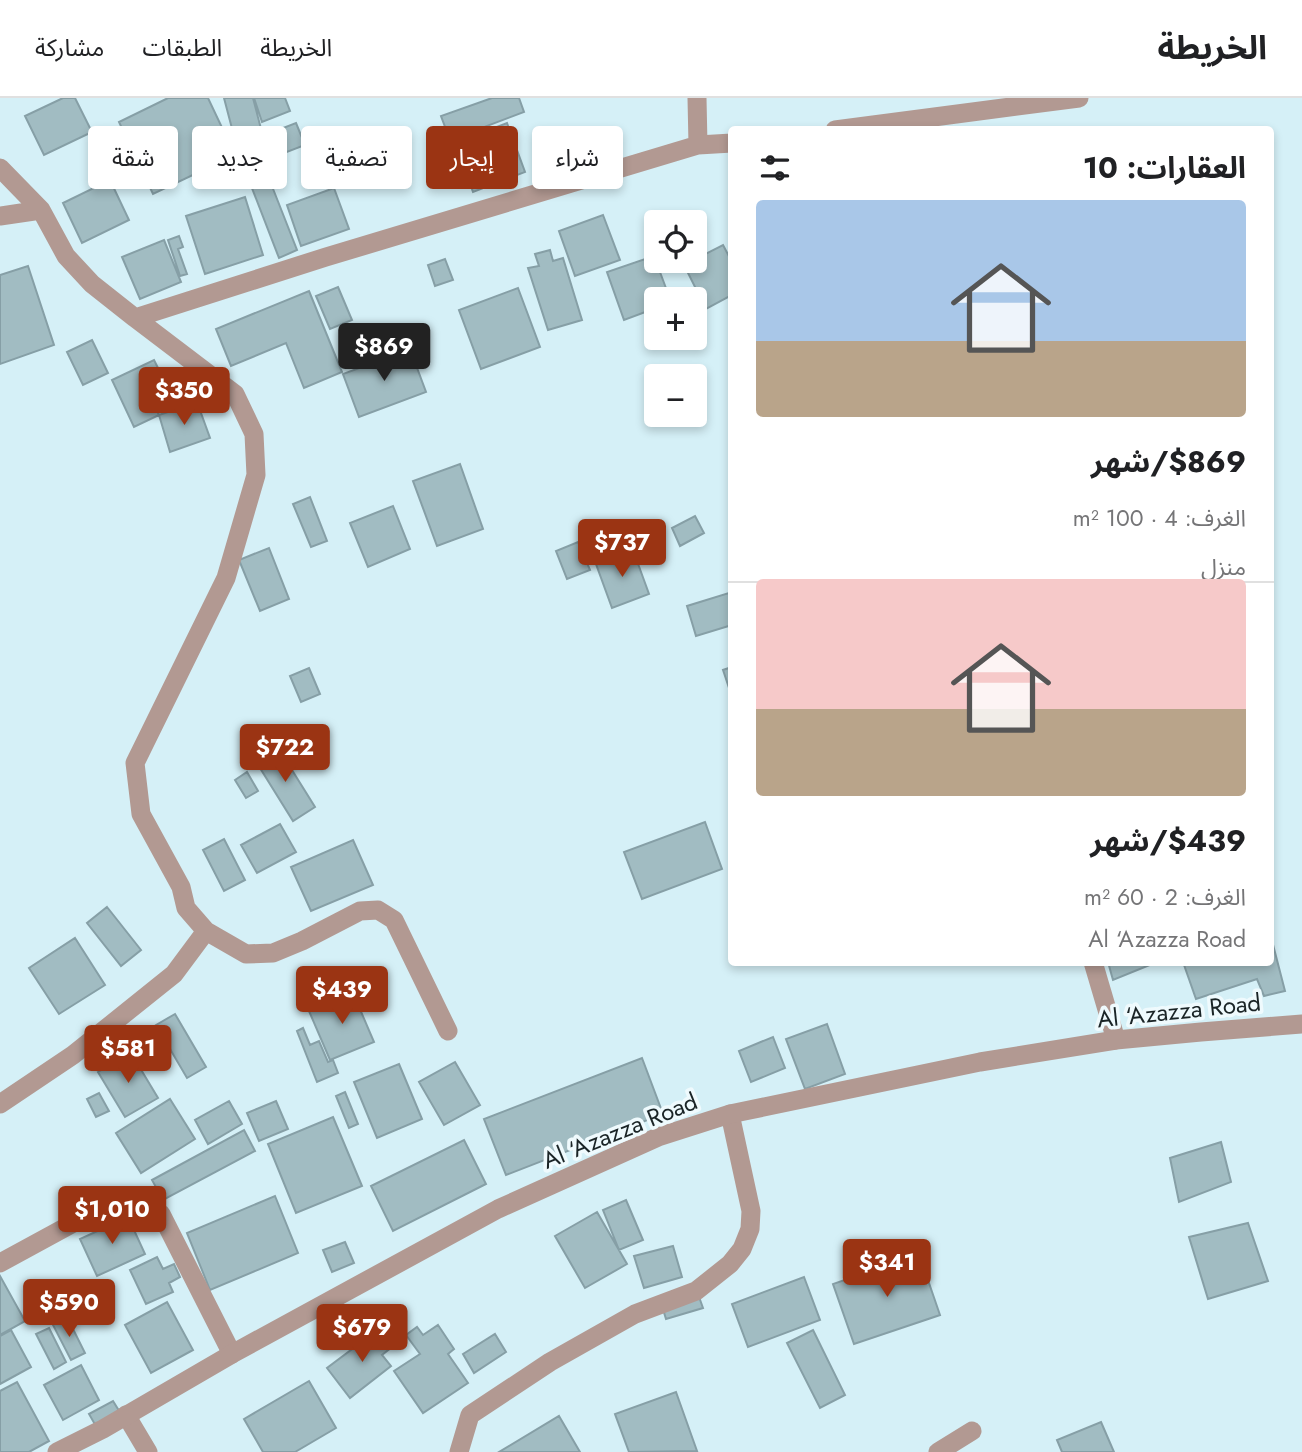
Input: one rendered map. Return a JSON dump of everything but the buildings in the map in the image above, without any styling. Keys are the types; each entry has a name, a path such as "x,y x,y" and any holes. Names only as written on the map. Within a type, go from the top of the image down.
{"street":[{"path":"697,98 698,145"},
{"path":"873,126 1079,98"},
{"path":"135,318 326,257 698,145 728,145"},
{"path":"0,168 41,210 66,256 92,284 235,394 254,434 256,475 226,578 135,763 141,814 181,887 186,908 206,931 246,954 273,953 360,911 378,910 394,920 448,1031"},
{"path":"0,216 41,210"},
{"path":"0,1104 73,1055 174,974 206,931"},
{"path":"1094,966 1116,1040"},
{"name":"Al ‘Azazza Road","path":"57,1452 498,1209 658,1137 730,1114 980,1062 1116,1040 1302,1024"},
{"path":"459,1452 470,1415 550,1362 635,1314 696,1291 730,1264 743,1249 750,1230 751,1211 730,1114"},
{"path":"0,1263 90,1214"},
{"path":"161,1214 232,1354"},
{"path":"126,1415 148,1452"},
{"path":"938,1452 972,1431"}]}
